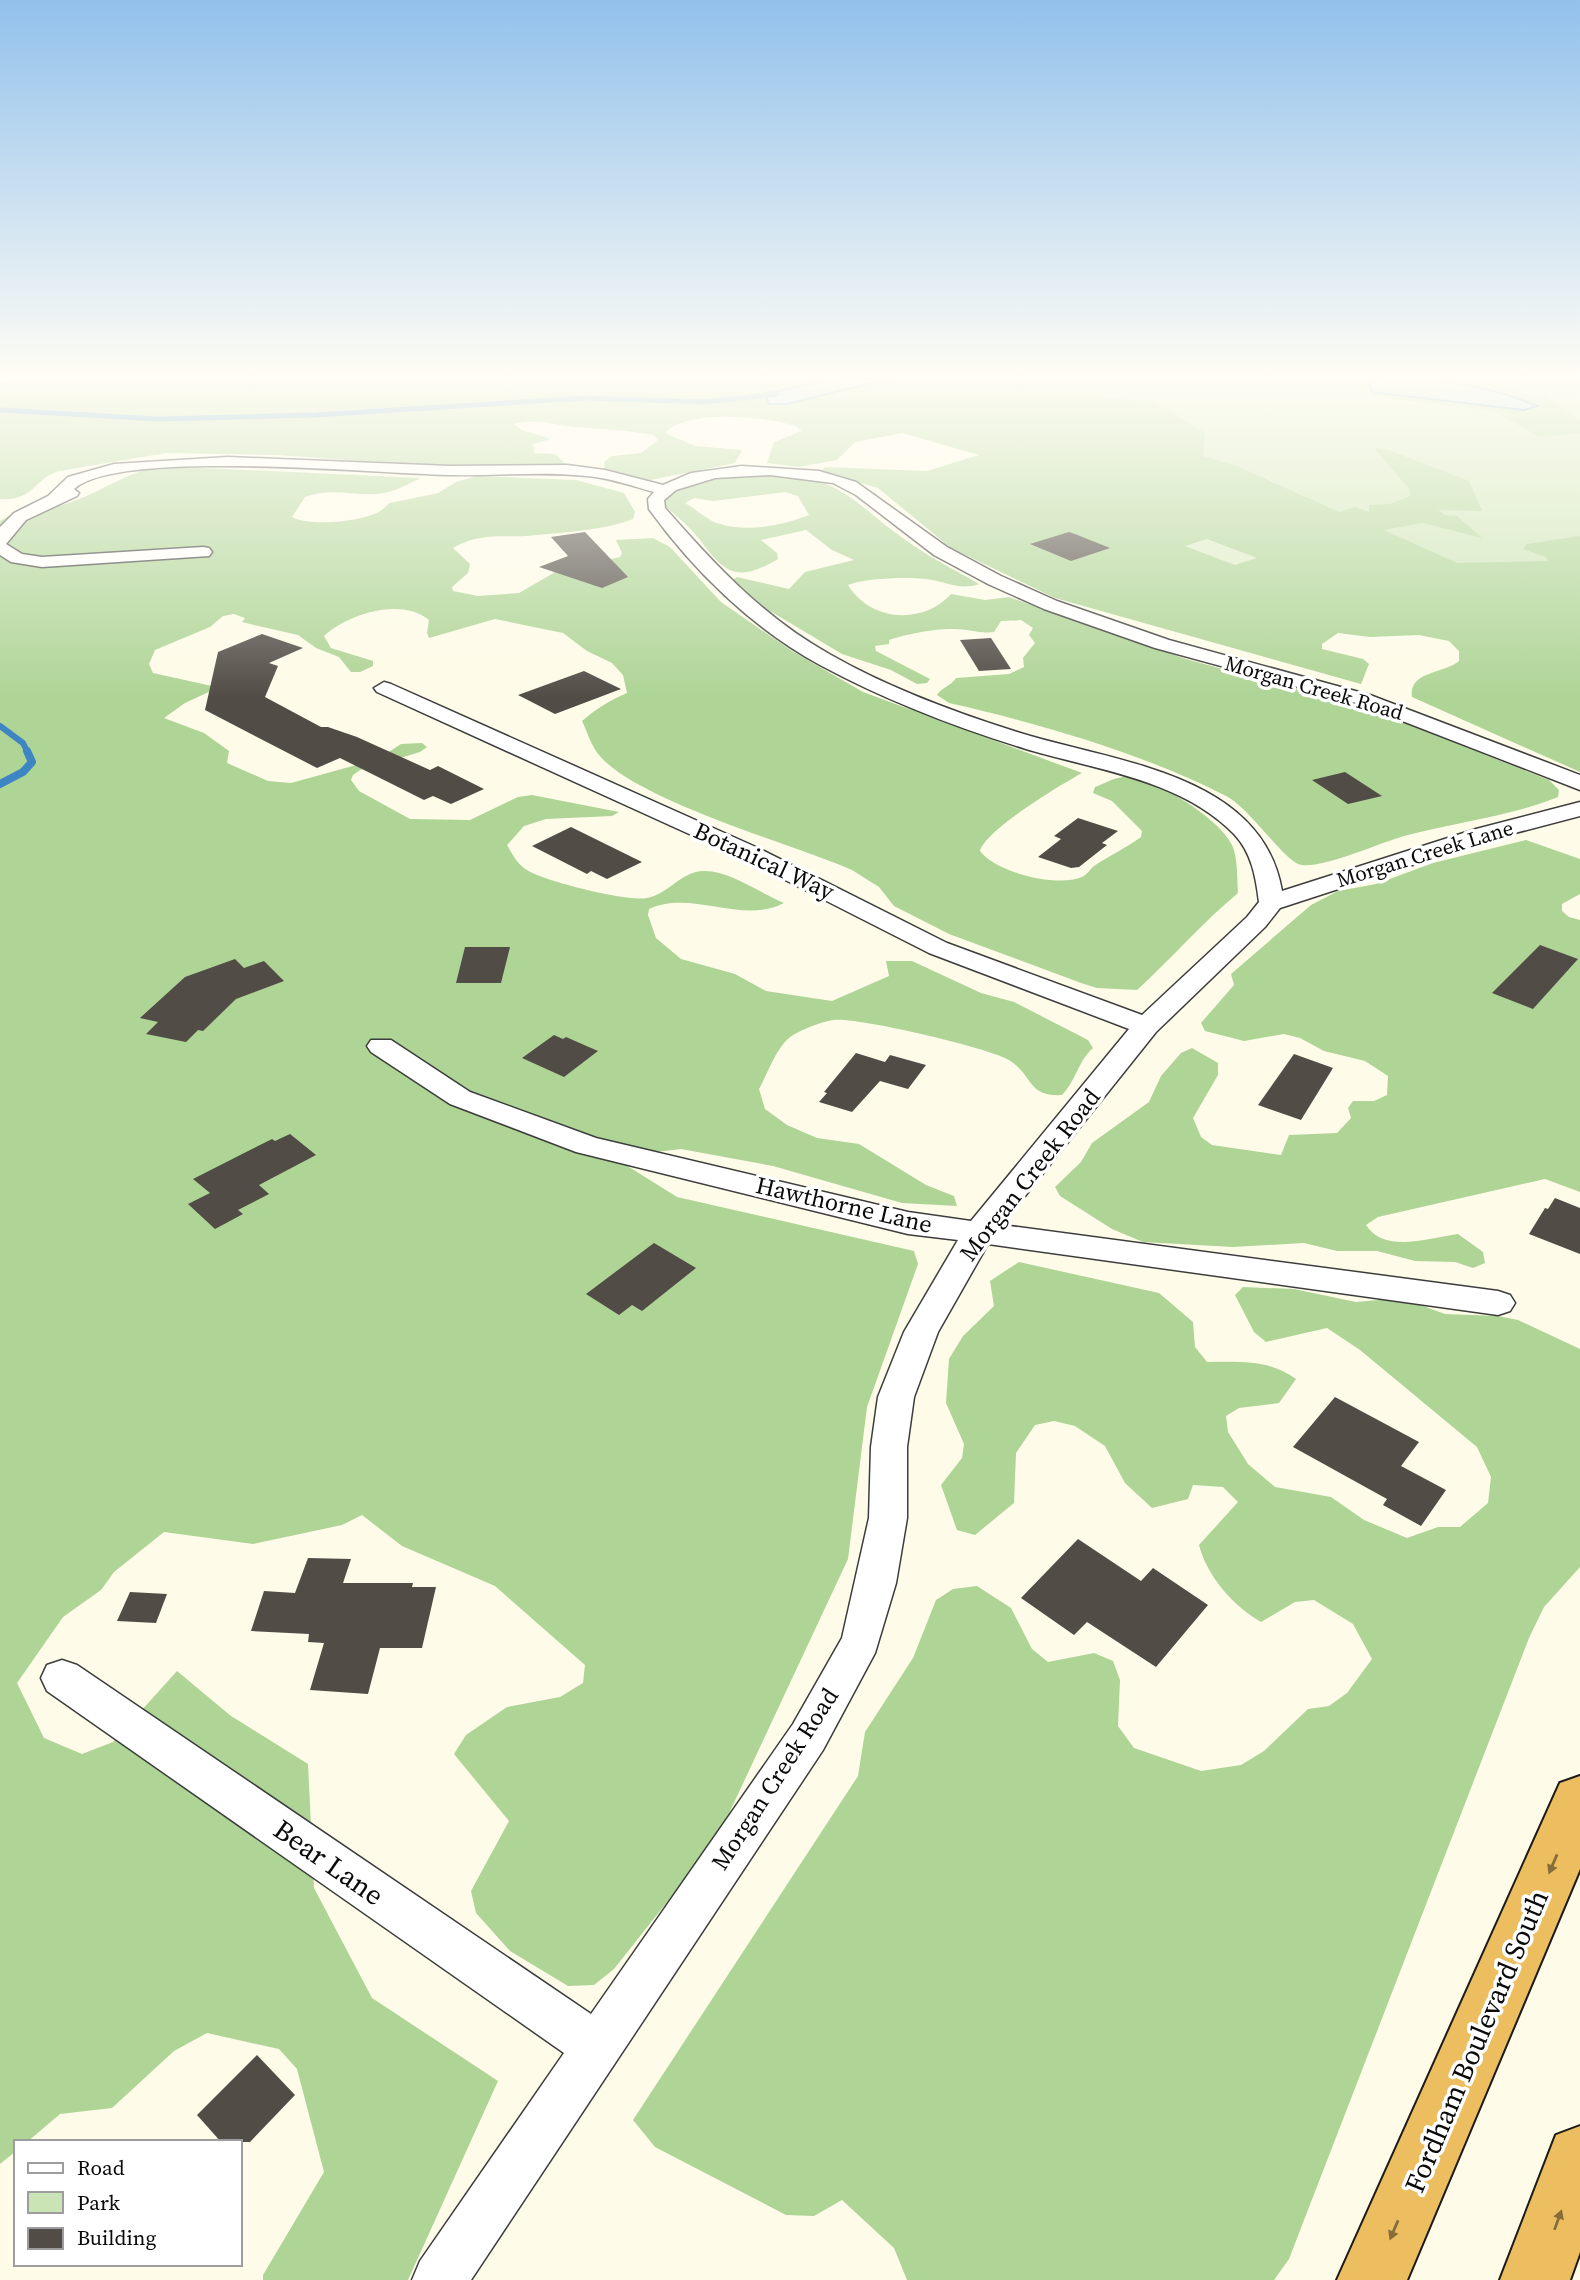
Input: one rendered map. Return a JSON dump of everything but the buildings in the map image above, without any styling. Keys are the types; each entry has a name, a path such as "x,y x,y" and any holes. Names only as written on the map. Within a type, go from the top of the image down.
{"highway":[{"name":"Fordham Boulevard South","path":"1373,2280 1580,1802"},
{"path":"1535,2280 1580,2159"}],"street":[{"path":"0,541 13,522 54,498 93,484"},
{"path":"640,484 663,490 656,499 657,509 732,595 786,637 825,660 906,698 1035,744 1128,769 1172,785 1232,820 1252,840 1267,866 1271,903"},
{"name":"Morgan Creek Road","path":"663,490 679,484"},
{"name":"Morgan Creek Road","path":"849,484 864,490 919,537 946,555 997,582 1070,612 1143,638 1361,698 1580,783"},
{"path":"2,505 37,508"},
{"path":"0,548 17,558 41,562 203,552"},
{"name":"Botanical Way","path":"384,688 750,853 938,948 1146,1026"},
{"name":"Morgan Creek Lane","path":"1271,903 1484,834 1580,809"},
{"name":"Morgan Creek Road","path":"439,2280 808,1737 861,1641 876,1583 888,1518 889,1447 896,1397 920,1332 979,1232 1146,1026 1256,922 1271,903"},
{"name":"Hawthorne Lane","path":"381,1046 460,1098 587,1145 908,1223 1498,1303"},
{"name":"Bear Lane","path":"62,1678 596,2046"}],"green space":[{"path":"0,484 37,484 20,497 0,499"},
{"path":"111,484 408,484 384,493 326,492 305,497 292,517 311,522 338,522 365,517 390,503 438,493 452,484 592,484 624,493 635,512 633,519 622,523 574,532 484,537 453,548 470,564 468,573 452,587 453,591 478,596 519,593 557,571 620,557 622,553 616,540 653,538 670,547 721,602 792,651 863,692 1082,773 1025,808 985,842 980,851 999,865 1027,876 1058,881 1071,880 1084,876 1094,866 1141,837 1142,831 1112,801 1093,793 1095,787 1122,777 1143,780 1188,803 1215,824 1234,850 1238,893 1137,990 1097,988 949,934 894,906 879,887 852,870 676,803 614,769 596,751 582,721 603,705 627,693 623,675 612,663 587,651 563,633 495,619 429,638 429,620 417,613 390,609 375,611 347,621 324,636 331,648 373,661 373,666 360,672 351,672 339,657 316,648 298,635 242,622 245,618 234,614 223,616 210,627 155,650 149,664 153,673 212,686 213,690 185,703 164,718 204,733 229,751 227,763 268,781 291,783 378,759 401,744 422,743 427,747 420,752 360,770 351,780 359,791 410,819 470,820 518,797 532,795 619,812 612,816 546,819 524,826 507,845 520,865 536,875 605,894 647,898 662,892 689,874 705,871 735,878 784,903 768,909 751,910 682,903 649,909 648,915 656,938 681,959 735,974 766,991 832,1001 889,976 886,961 912,961 981,993 1014,1002 1088,1040 1093,1048 1062,1095 1051,1095 1036,1089 1017,1066 997,1055 950,1041 867,1023 846,1020 823,1022 793,1035 782,1045 759,1089 765,1109 787,1125 817,1138 859,1144 926,1185 954,1196 957,1206 902,1203 773,1166 681,1149 613,1157 677,1197 914,1251 918,1264 867,1407 848,1559 717,1839 614,1969 594,1985 568,1986 510,1951 476,1913 471,1891 509,1821 454,1754 466,1735 507,1707 560,1697 583,1683 585,1665 495,1586 402,1546 362,1515 342,1525 253,1544 164,1532 114,1572 101,1590 63,1617 17,1683 44,1738 82,1754 113,1742 177,1671 231,1716 308,1764 314,1888 372,1998 498,2081 408,2280 263,2280 263,2275 324,2172 297,2069 279,2049 207,2033 174,2051 112,2108 60,2114 29,2140 14,2140 14,2153 0,2164 0,521 20,512 57,506"},
{"path":"691,484 827,484 853,499 909,543 979,584 958,586 925,579 897,578 848,585 858,597 883,612 912,615 939,604 951,594 985,600 1009,597 1186,659 1366,708 1549,780 1559,790 1558,797 1520,810 1404,836 1324,863 1302,865 1286,855 1236,803 1194,781 1091,741 949,703 937,695 956,678 1009,674 1024,667 1023,658 1035,643 1029,635 1033,628 1021,620 1001,621 994,632 931,630 875,646 876,651 930,679 927,683 917,684 891,670 842,654 765,608 732,580 737,577 789,589 805,572 854,560 832,550 806,530 761,540 777,553 778,559 752,571 733,571 717,561 692,531 664,505 670,496","holes":["785,492 798,496 809,515 761,527 735,527 712,521 685,503 694,498 713,501"]},
{"path":"865,484 1278,484 1339,512 1355,507 1369,512 1369,505 1390,504 1410,496 1410,490 1405,484 1470,484 1482,511 1438,510 1445,515 1457,516 1482,538 1423,523 1384,530 1457,563 1548,561 1546,557 1523,549 1527,544 1580,536 1580,772 1412,697 1412,688 1422,677 1459,661 1459,651 1449,641 1419,635 1370,637 1338,633 1322,644 1322,649 1363,659 1369,664 1361,684 1055,598 951,548 878,488"},
{"path":"1099,484 1580,484 1580,555 1404,601"},
{"path":"1207,539 1257,558 1235,565 1185,546"},
{"path":"1526,840 1580,859 1580,894 1562,904 1562,911 1569,917 1580,920 1580,1192 1545,1179 1378,1217 1366,1225 1374,1234 1396,1242 1421,1241 1458,1234 1483,1252 1485,1263 1473,1268 1455,1262 1415,1261 1377,1251 1337,1251 1304,1243 1233,1247 1143,1242 1112,1229 1060,1196 1055,1187 1081,1162 1092,1143 1149,1102 1161,1076 1181,1053 1192,1048 1218,1063 1218,1075 1193,1118 1201,1137 1212,1145 1281,1155 1289,1135 1337,1133 1351,1118 1348,1108 1353,1101 1374,1101 1387,1095 1388,1076 1365,1061 1324,1051 1300,1038 1284,1034 1244,1041 1205,1031 1201,1023 1234,985 1231,974 1311,905 1338,891 1376,884 1433,863"},
{"path":"1019,1262 1159,1293 1193,1322 1195,1347 1207,1362 1264,1365 1296,1379 1279,1403 1239,1408 1226,1416 1228,1432 1248,1464 1275,1487 1331,1497 1364,1520 1407,1538 1438,1527 1460,1527 1488,1503 1491,1477 1477,1447 1360,1350 1327,1328 1266,1342 1254,1332 1235,1295 1243,1287 1294,1289 1356,1302 1390,1299 1412,1302 1445,1314 1498,1316 1518,1320 1580,1349 1580,1567 1544,1607 1529,1638 1289,2259 1274,2280 907,2280 894,2248 842,2200 814,2216 786,2215 655,2147 633,2120 858,1776 865,1732 913,1658 936,1600 953,1589 977,1586 1011,1608 1032,1649 1048,1662 1094,1653 1113,1661 1120,1680 1118,1726 1134,1748 1201,1771 1241,1765 1264,1751 1308,1709 1329,1706 1347,1693 1372,1659 1353,1624 1314,1600 1295,1602 1261,1622 1241,1608 1222,1589 1208,1568 1199,1545 1238,1502 1223,1487 1193,1485 1188,1499 1152,1508 1125,1483 1105,1446 1075,1426 1054,1421 1035,1425 1016,1453 1014,1503 975,1535 957,1530 941,1485 962,1458 964,1444 946,1403 949,1359 963,1336 994,1306 990,1281"}],"waterway":[{"path":"0,726 23,743 27,751"},
{"path":"0,784 23,772 32,762 27,751"}]}
